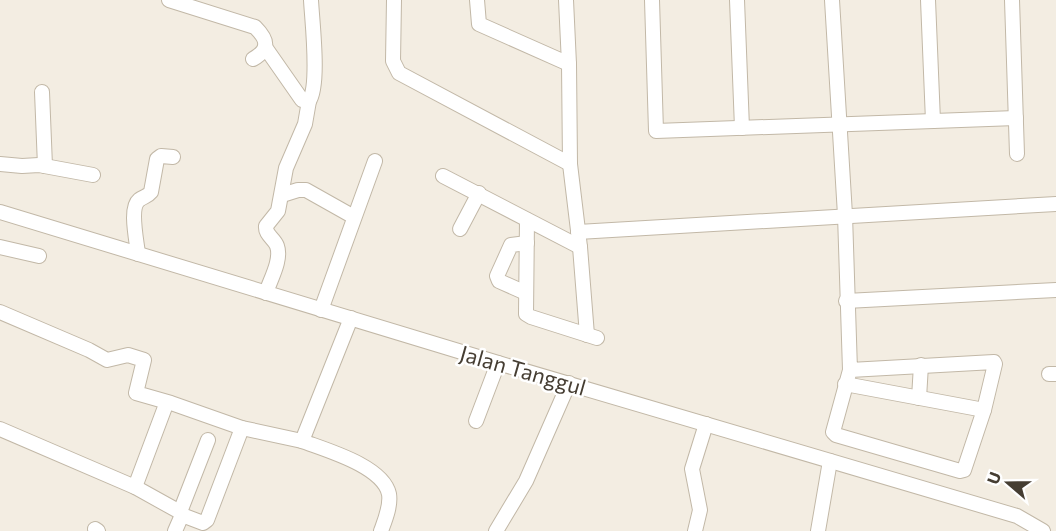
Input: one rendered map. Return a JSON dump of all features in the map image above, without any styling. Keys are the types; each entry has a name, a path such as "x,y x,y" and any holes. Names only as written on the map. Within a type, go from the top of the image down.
{"street":[{"path":"169,0 255,27 266,42 261,55 253,59"},
{"path":"266,293 278,257 278,249 266,233 266,226 278,211 286,168 307,117 309,101 312,98 315,75 311,0"},
{"path":"394,0 393,61 399,74 570,164"},
{"path":"477,0 479,24 569,64"},
{"path":"527,220 526,311 531,317 592,336 570,164 566,0"},
{"path":"652,0 657,131 1016,118"},
{"path":"737,0 742,128"},
{"path":"832,0 845,215 850,370 833,432 836,435 960,471 966,468 984,410 994,362 850,370"},
{"path":"928,0 933,121"},
{"path":"1012,0 1017,154"},
{"path":"265,47 302,100 309,101"},
{"path":"42,92 45,166"},
{"path":"138,254 134,214 136,205 140,199 152,192 157,159 161,156 173,157"},
{"path":"321,310 375,161"},
{"path":"0,164 45,166 93,175"},
{"path":"443,176 580,247"},
{"path":"282,195 306,190 354,216"},
{"path":"460,229 479,193"},
{"path":"578,232 1056,204"},
{"name":"Jalan Tanggul","path":"0,212 321,310 348,325 498,363 1017,516 1043,531"},
{"path":"526,293 499,281 498,276 511,245 527,243"},
{"path":"0,248 39,256"},
{"path":"846,301 1056,290"},
{"path":"0,312 88,350 100,358 112,359 128,355 144,360 136,393 242,428 302,441 355,462 375,474 385,485 389,504 381,531"},
{"path":"302,441 348,325"},
{"path":"476,421 498,363"},
{"path":"920,398 921,365"},
{"path":"496,531 526,481 568,383"},
{"path":"845,384 984,410"},
{"path":"135,487 165,407"},
{"path":"695,531 700,510 692,469 706,424"},
{"path":"0,429 135,487 181,514 203,523 207,519 242,428"},
{"path":"175,531 208,440"},
{"path":"818,531 830,461"}]}
